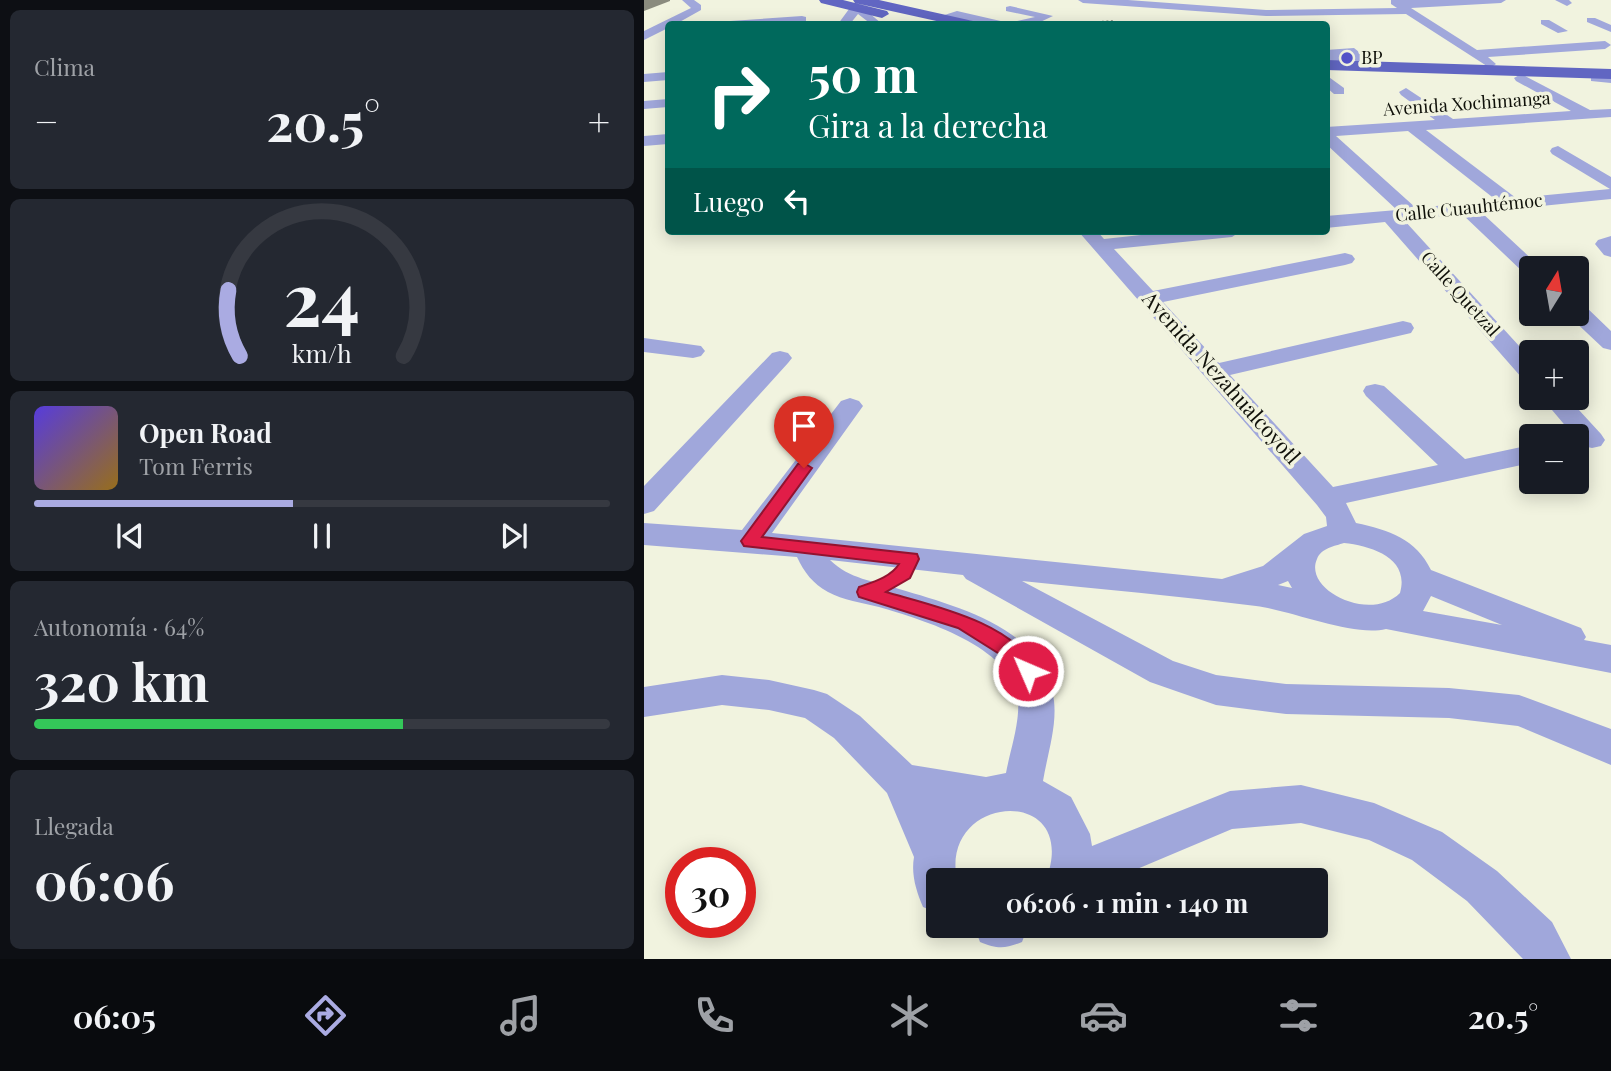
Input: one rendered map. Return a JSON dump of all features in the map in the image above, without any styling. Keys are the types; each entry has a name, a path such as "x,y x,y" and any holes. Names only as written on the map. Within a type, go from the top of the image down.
{"main road":[{"path":"826,0 909,11 954,21"},
{"path":"858,4 913,21"},
{"path":"1331,68 1369,66 1605,76"},
{"path":"1331,68 1521,78 1605,76"}],"street":[{"path":"675,21 696,10 697,7 687,0"},
{"path":"1065,0 1115,21"},
{"path":"1083,0 1266,13 1404,8 1514,9"},
{"path":"1404,8 1459,1 1501,0"},
{"path":"847,21 858,4 872,21"},
{"path":"909,11 932,4"},
{"path":"1404,8 1502,71"},
{"path":"1010,9 1047,16 1034,21"},
{"path":"941,18 957,14 988,21"},
{"path":"879,21 892,16"},
{"path":"1611,18 1591,20 1611,29"},
{"path":"773,21 802,19"},
{"path":"644,25 665,26"},
{"path":"644,36 665,26"},
{"path":"1544,27 1562,32"},
{"path":"1405,29 1432,28"},
{"path":"1451,40 1478,38"},
{"path":"1475,54 1605,45"},
{"path":"644,78 665,76"},
{"path":"1521,78 1611,127"},
{"path":"1330,83 1339,91"},
{"path":"1406,92 1450,124"},
{"path":"644,105 665,103"},
{"name":"Avenida Xochimanga","path":"1330,134 1611,113"},
{"path":"1412,127 1513,204"},
{"name":"Calle Quetzal","path":"1330,138 1400,215 1519,359"},
{"path":"644,141 665,139"},
{"path":"1558,151 1611,184"},
{"name":"Calle Cuauhtémoc","path":"1336,221 1611,194"},
{"path":"1466,208 1519,258"},
{"path":"1093,238 1156,235"},
{"name":"Avenida Nezahualcoyotl","path":"1093,238 1327,498 1340,516 1343,532"},
{"path":"1149,298 1345,259"},
{"path":"1589,322 1611,342"},
{"path":"1216,372 1403,328"},
{"path":"644,345 693,351"},
{"path":"644,504 780,358"},
{"path":"1375,391 1460,469"},
{"path":"750,541 849,406"},
{"path":"1565,410 1593,440"},
{"path":"1327,498 1519,457"},
{"path":"1209,591 1247,584 1274,575 1313,541 1343,532 1363,534 1382,540 1399,550 1412,562 1418,577 1417,594 1407,608 1390,617"},
{"path":"644,534 750,541 1289,599 1372,619 1390,617 1611,659"},
{"path":"809,548 813,562 825,576 841,585 965,623 1008,649 1028,671 1036,699 1003,793 951,817 933,852"},
{"path":"1303,551 1298,566 1302,582 1314,598 1333,611"},
{"path":"866,592 887,584 904,573 911,559"},
{"path":"965,565 1162,671 1216,690 1286,699 1449,703 1519,712 1600,741 1611,748"},
{"path":"1418,577 1611,653"},
{"path":"644,702 722,690 769,695 814,705 847,727 902,780 933,852 935,868"},
{"path":"902,780 1003,793 1055,807 1072,838 1069,868"},
{"path":"1094,868 1230,810 1301,804 1374,822 1427,846 1482,886 1536,937 1548,959"}],"place":[{"name":"BP","path":"1347,58"}],"route":[{"path":"804,468 750,541 911,559 904,573 887,584 866,592 965,623 1008,649 1028,671"}]}
